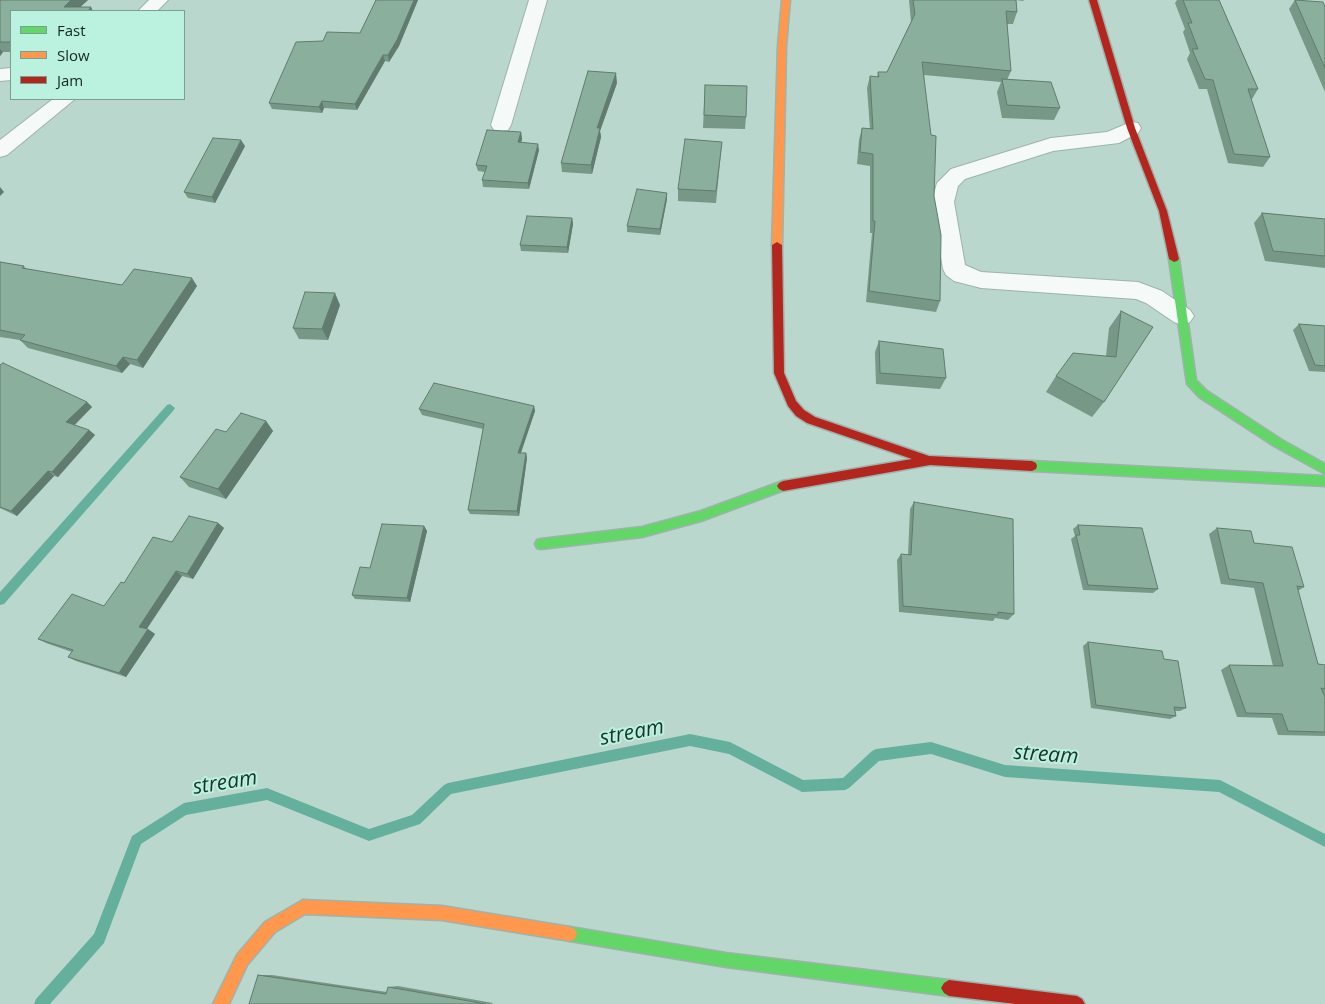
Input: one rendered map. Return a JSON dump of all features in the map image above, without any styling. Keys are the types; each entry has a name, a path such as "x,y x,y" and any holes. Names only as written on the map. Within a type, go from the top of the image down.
{"street":[{"path":"148,10 159,0"},
{"path":"501,125 538,0"},
{"path":"786,0 782,46 777,265 779,373 792,404 800,413 811,420 930,460"},
{"path":"1093,0 1131,128 1163,211 1169,233 1191,381 1203,394 1278,442 1325,469"},
{"path":"0,150 64,100"},
{"path":"1131,128 1112,138 1051,145 958,174 953,178 948,183 943,202 954,270 962,275 981,280 1138,291 1154,297 1182,316"},
{"path":"541,544 642,532 700,516 753,495 792,483 930,460 1074,467 1176,475 1325,481"},
{"path":"221,1004 242,960 270,928 303,908 442,913 726,960 1077,1004"}],"building":[{"path":"0,0 71,0 64,7 91,7 89,10 10,10 10,42 0,42"},
{"path":"376,0 414,0 397,40 388,55 383,55 355,104 322,101 319,107 269,103 296,42 323,41 327,32 360,33"},
{"path":"913,0 1016,0 1017,12 1006,11 1011,71 922,62 931,135 936,136 934,196 941,235 940,301 869,291 875,221 873,221 873,154 860,152 862,128 873,129 870,76 879,77 878,72 887,72 915,14"},
{"path":"1183,0 1219,0 1258,89 1248,89 1270,157 1234,154 1213,80 1205,79 1192,49 1198,49 1188,23 1192,23"},
{"path":"1295,0 1323,2 1325,7 1325,68"},
{"path":"588,71 616,73 597,128 600,128 591,165 561,163"},
{"path":"1002,79 1051,82 1060,108 1007,105"},
{"path":"705,85 747,86 746,117 704,115"},
{"path":"487,130 521,132 518,142 538,144 528,183 482,180 487,166 476,165"},
{"path":"213,138 241,140 212,197 184,192"},
{"path":"685,139 722,142 716,191 678,189"},
{"path":"637,189 667,193 660,229 627,226"},
{"path":"1262,213 1325,219 1325,256 1273,251"},
{"path":"527,216 572,218 567,247 520,245"},
{"path":"0,262 24,266 22,268 122,285 134,269 192,278 137,360 123,357 116,366 20,340 25,335 0,330"},
{"path":"305,292 335,293 322,329 293,328"},
{"path":"1121,311 1153,327 1104,402 1056,376 1073,353 1116,357"},
{"path":"1299,324 1325,326 1325,366 1315,365"},
{"path":"879,341 943,349 946,378 880,373"},
{"path":"3,363 87,402 66,422 89,430 52,472 48,471 11,511 0,507 0,365"},
{"path":"434,383 534,406 518,453 526,453 517,511 468,510 484,424 419,409"},
{"path":"241,413 266,421 218,489 180,477 216,429 226,432"},
{"path":"914,502 1013,519 1014,614 998,612 998,615 903,606 901,554 911,555"},
{"path":"189,516 218,523 187,574 176,571 139,627 148,629 119,673 68,657 73,650 38,639 72,594 104,606 121,582 124,583 153,537 172,542"},
{"path":"382,524 424,526 407,598 352,595 360,567 370,568"},
{"path":"1078,525 1142,528 1158,589 1088,585 1076,535 1080,535"},
{"path":"1217,528 1251,531 1254,543 1292,547 1304,587 1297,586 1318,664 1325,665 1325,689 1321,688 1325,697 1325,732 1288,731 1282,714 1246,713 1229,665 1283,666 1263,583 1229,579"},
{"path":"1088,642 1162,651 1164,659 1178,661 1186,708 1174,707 1176,716 1096,705"},
{"path":"258,975 386,994 388,987 486,1004 249,1004"}],"waterway":[{"path":"0,600 170,408"},
{"name":"stream","path":"41,1004 99,938 136,840 184,809 267,794 369,835 416,820 448,789 690,740 730,748 802,786 845,784 876,755 931,748 1005,771 1220,786 1325,841"}],"traffic: fast":[{"path":"1174,259 1191,381 1203,394 1278,443 1325,469"},
{"path":"1032,466 1325,481"},
{"path":"541,544 642,532 701,516 783,486"},
{"path":"570,934 726,960 949,988"}],"traffic: slow":[{"path":"777,245 782,46 786,0"},
{"path":"221,1004 242,960 270,927 303,907 442,913 570,934"}],"traffic: jam":[{"path":"1093,0 1131,128 1163,211 1174,259"},
{"path":"777,245 779,373 792,403 800,413 811,420 926,459"},
{"path":"783,486 930,460 1032,466"},
{"path":"949,988 1077,1004"}]}
